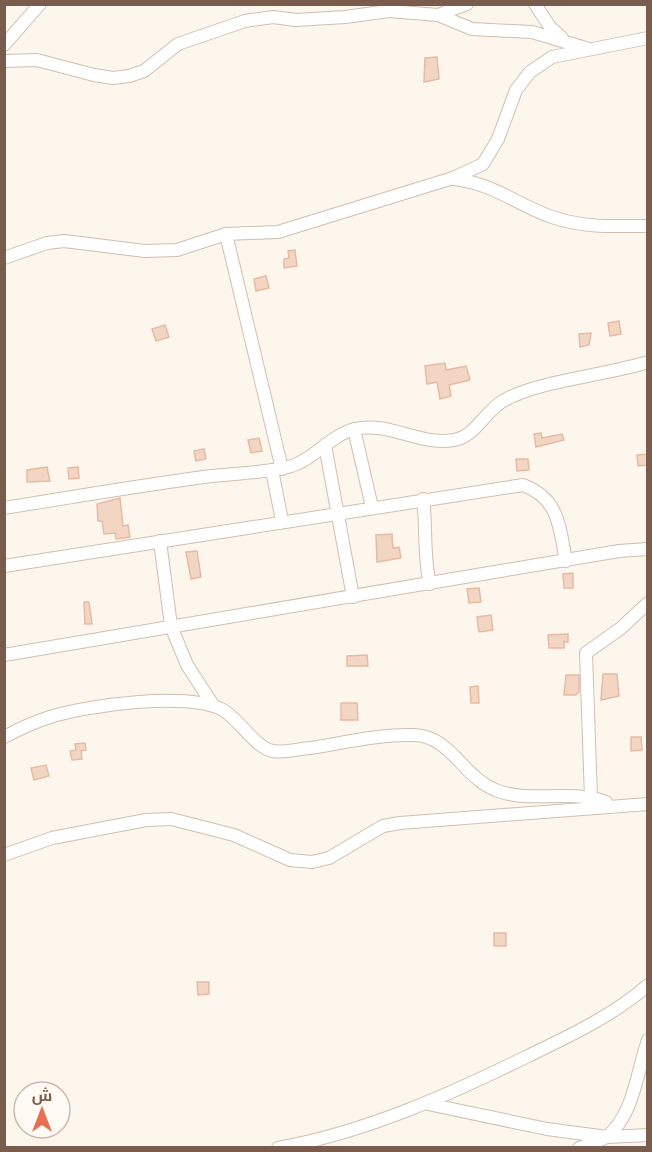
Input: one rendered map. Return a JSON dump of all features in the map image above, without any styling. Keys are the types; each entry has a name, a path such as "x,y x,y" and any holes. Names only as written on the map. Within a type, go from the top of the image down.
{"street":[{"path":"4,45 40,4"},
{"path":"438,15 467,4"},
{"path":"535,4 550,27 566,42"},
{"path":"4,61 37,60 94,75 113,78 129,76 144,71 178,44 245,21 273,17 296,20 345,17 388,11 438,15 472,29 532,32 593,50"},
{"path":"4,258 47,243 64,241 162,252 226,234 278,232 453,178 483,164 492,153 511,98 530,72 552,57 648,38"},
{"path":"453,178 492,187 549,216 568,222 599,227 648,226"},
{"path":"226,234 277,470 282,521"},
{"path":"4,508 213,476 277,470 302,461 354,429 395,431 431,440 455,440 471,431 505,399 525,392 617,372 648,362"},
{"path":"354,429 372,507"},
{"path":"325,445 353,597"},
{"path":"4,566 338,512 523,485 535,489 553,508 566,561"},
{"path":"4,496 21,505"},
{"path":"423,499 427,528 425,559 430,584"},
{"path":"160,542 171,626 187,665 213,705"},
{"path":"4,655 648,549"},
{"path":"591,798 586,653 621,628 648,603"},
{"path":"4,737 52,716 185,700 213,705 224,710 268,750 288,751 400,735 427,736 447,748 468,774 498,792 591,798 613,805"},
{"path":"4,855 52,838 146,820 171,819 234,835 290,860 312,862 329,858 383,826 400,823 648,804"},
{"path":"278,1148 327,1137 427,1104 550,1046 599,1019 648,985"},
{"path":"579,1148 607,1137 619,1126 628,1109 648,1040"},
{"path":"427,1104 547,1129 607,1137 648,1135"}],"building":[{"path":"437,57 439,79 424,82 425,58"},
{"path":"295,250 297,266 284,268 284,259 289,258 288,251"},
{"path":"266,276 269,288 256,291 254,279"},
{"path":"619,321 621,334 610,336 608,323"},
{"path":"165,325 169,337 156,341 152,329"},
{"path":"591,333 589,345 580,347 579,334"},
{"path":"445,363 446,370 466,366 470,380 449,385 451,396 440,399 437,382 427,384 425,366"},
{"path":"541,433 542,438 562,434 564,440 536,447 534,434"},
{"path":"259,438 262,451 251,453 248,440"},
{"path":"204,449 206,459 196,461 194,451"},
{"path":"648,454 648,465 638,466 637,455"},
{"path":"516,459 528,459 529,470 517,471"},
{"path":"47,467 50,481 27,482 27,470"},
{"path":"78,467 79,478 69,479 68,468"},
{"path":"120,498 123,526 128,525 130,537 116,539 115,533 104,534 102,521 98,521 97,504"},
{"path":"392,534 393,548 399,547 401,558 377,562 376,535"},
{"path":"197,551 201,577 191,579 186,552"},
{"path":"573,573 573,588 564,588 563,574"},
{"path":"479,588 481,602 469,603 467,589"},
{"path":"84,602 89,602 92,624 85,624"},
{"path":"491,615 493,630 479,632 477,617"},
{"path":"568,634 568,642 564,642 564,648 549,648 548,635"},
{"path":"367,655 368,666 347,666 347,656"},
{"path":"603,674 617,674 619,696 601,700"},
{"path":"566,675 579,675 579,692 576,695 564,695"},
{"path":"478,686 479,703 471,703 470,687"},
{"path":"341,703 357,703 358,720 341,720"},
{"path":"631,737 641,737 642,750 631,751"},
{"path":"85,743 86,750 81,751 82,759 72,760 70,751 76,750 75,744"},
{"path":"46,765 49,776 34,780 31,768"},
{"path":"494,933 506,933 506,946 494,946"},
{"path":"197,982 209,982 209,994 198,995"}]}
